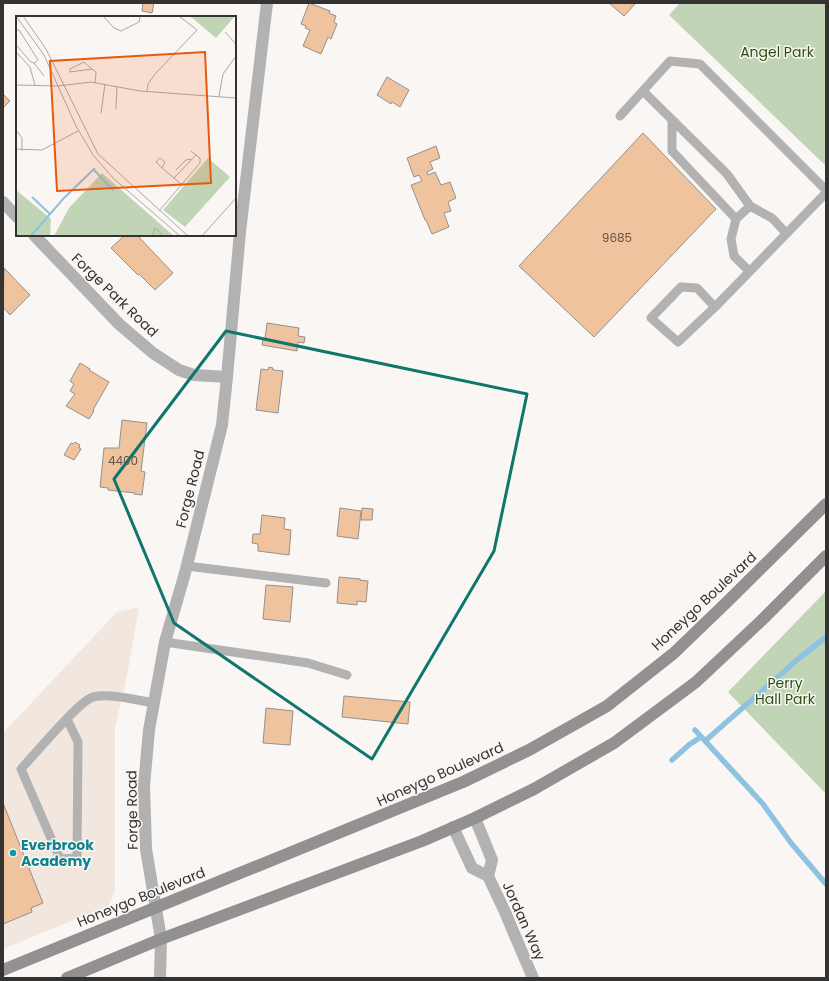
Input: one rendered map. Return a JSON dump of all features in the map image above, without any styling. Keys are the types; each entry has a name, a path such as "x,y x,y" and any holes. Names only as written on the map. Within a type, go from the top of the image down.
{"main road":[{"name":"Honeygo Boulevard","path":"3,970 463,782 529,750 607,706 674,652 734,596 826,504"},
{"path":"67,978 161,939 422,841 534,789 614,742 696,682 762,620 826,556"}],"street":[{"name":"Forge Road","path":"160,978 161,939 146,849 144,786 149,730 165,642 187,566 222,425 240,232 267,3"},
{"path":"3,202 16,216"},
{"name":"Forge Park Road","path":"35,236 119,324 153,353 179,370 194,375 227,377"},
{"name":"Jordan Way","path":"474,818 492,860 488,876"},
{"name":"Jordan Way","path":"453,827 472,868 488,876 533,978"}],"lane":[{"path":"620,116 670,61 700,64 826,190"},
{"path":"643,91 727,174 750,206 772,218 786,234"},
{"path":"672,120 672,150 736,219"},
{"path":"715,306 697,288 681,287 651,318 678,342 715,306 826,193"},
{"path":"749,271 734,256 731,239 736,219 750,206"},
{"path":"187,566 326,583"},
{"path":"165,642 308,663 347,675"},
{"path":"67,719 78,742 77,858 60,859 21,769 67,719 82,703 92,697 110,696 154,703"}],"highlighted area":[{"path":"226,331 527,394 494,551 372,759 174,623 114,479"}],"shaded area":[{"path":"139,607 127,676 115,727 115,891 108,906 3,949 3,733 117,612"}],"green space":[{"name":"Angel Park","path":"680,3 826,3 826,166 669,15"},
{"name":"Perry Hall Park","path":"826,591 826,794 728,692"}],"building":[{"path":"143,3 154,3 152,13 142,11"},
{"path":"309,3 330,11 329,13 336,16 334,22 337,24 331,39 328,37 321,54 303,46 310,30 301,24"},
{"path":"609,3 636,3 624,16"},
{"path":"387,77 409,90 400,107 392,102 391,104 377,95"},
{"path":"3,94 10,101 3,108"},
{"path":"643,133 716,209 594,337 519,266"},
{"path":"436,146 440,158 430,162 433,169 427,172 428,175 435,172 441,185 450,182 456,198 448,202 451,211 444,213 449,227 432,234 411,185 422,181 419,175 414,177 407,158"},
{"path":"124,236 138,236 173,273 155,290 111,248"},
{"path":"4,268 30,295 10,315 3,307"},
{"path":"267,323 299,328 298,336 305,337 304,343 298,342 297,351 262,345 263,339 265,339"},
{"path":"80,363 109,382 89,419 66,406 75,394 70,391 74,384 70,381"},
{"path":"269,367 273,368 273,370 283,371 278,413 256,410 261,369 268,370"},
{"path":"122,420 147,423 141,471 145,472 142,495 108,490 108,488 100,487 104,448 119,448"},
{"path":"75,442 80,445 79,448 81,449 74,460 64,455 71,443 73,444"},
{"path":"340,508 361,511 358,539 337,536"},
{"path":"362,508 373,509 372,520 361,520"},
{"path":"262,515 285,518 284,529 291,530 289,555 258,551 258,544 252,543 253,534 260,534"},
{"path":"339,577 368,581 366,602 357,601 357,605 337,603"},
{"path":"266,585 293,587 290,622 263,619"},
{"path":"344,696 410,702 408,724 342,717"},
{"path":"266,708 293,711 290,745 263,743"},
{"name":"Everbrook Academy","path":"3,803 43,903 31,908 32,912 3,924"}],"waterway":[{"path":"705,741 797,660 826,637"},
{"path":"695,730 763,804 791,843 826,884"},
{"path":"672,760 690,744 701,737"}],"place":[{"name":"Everbrook Academy","path":"13,853"}]}
